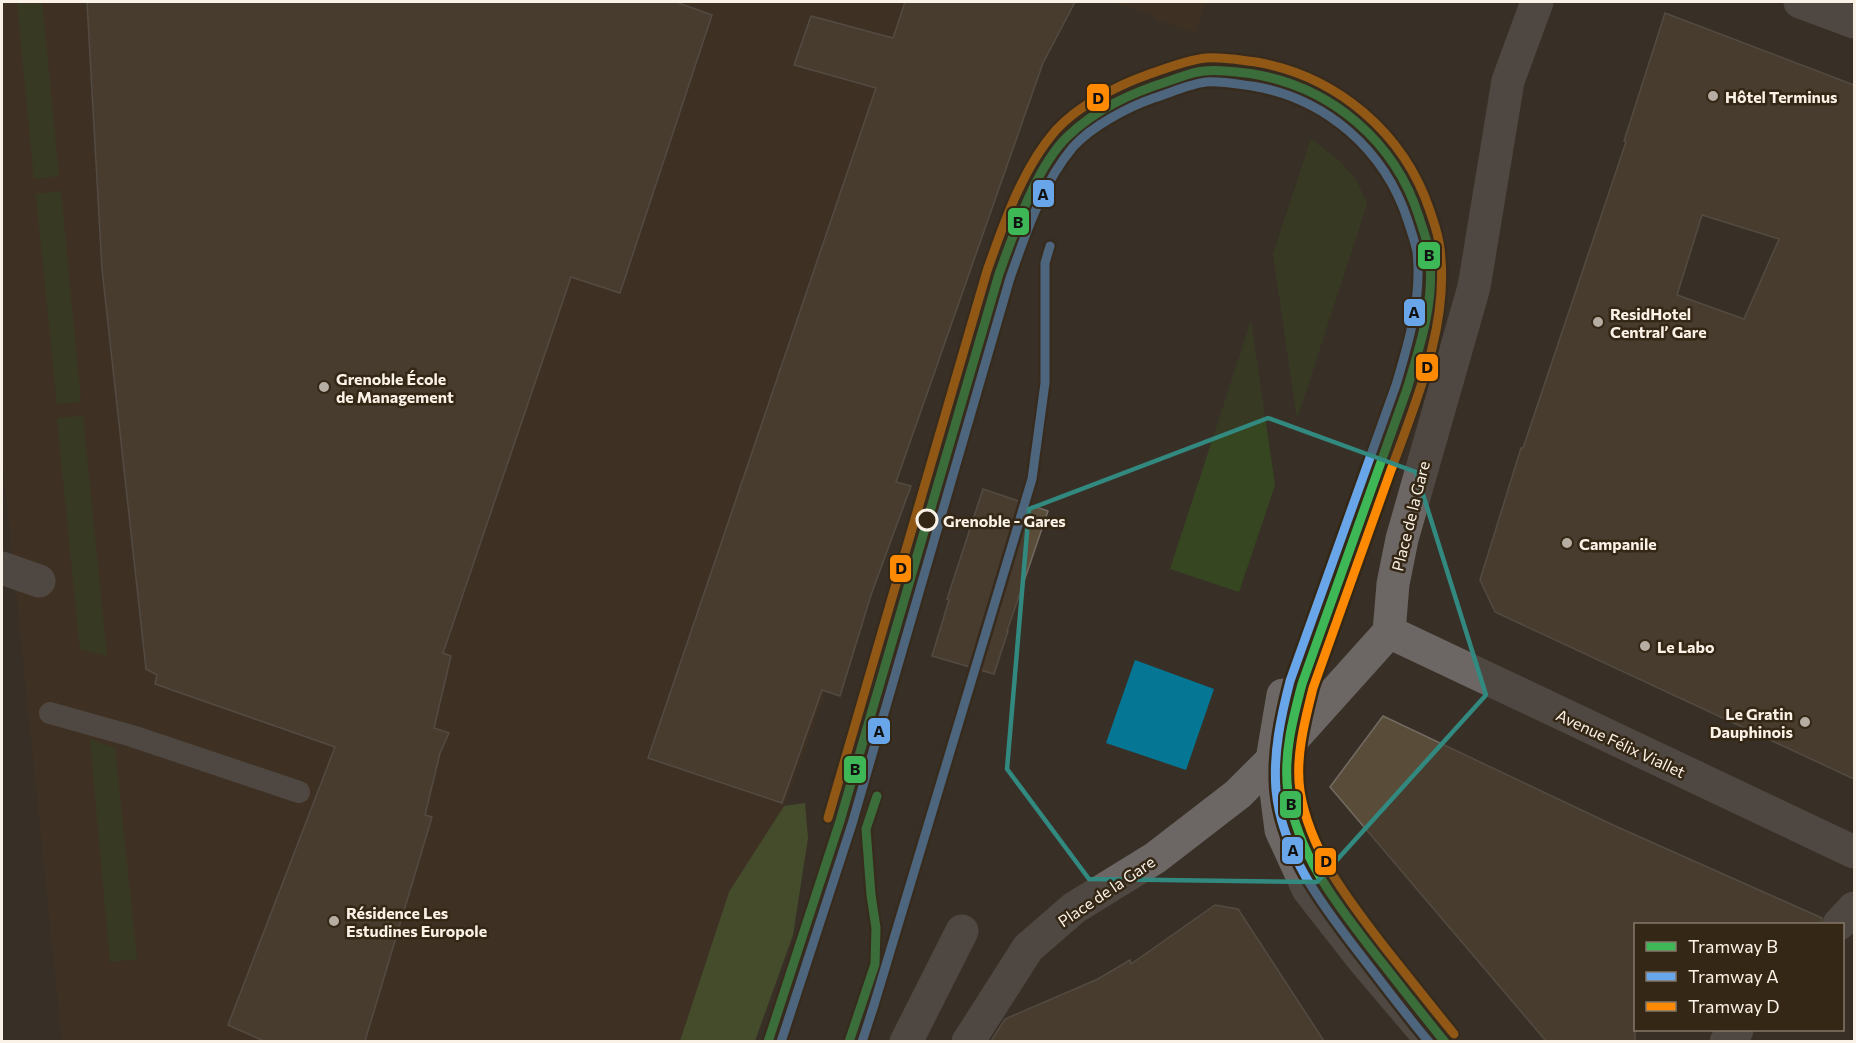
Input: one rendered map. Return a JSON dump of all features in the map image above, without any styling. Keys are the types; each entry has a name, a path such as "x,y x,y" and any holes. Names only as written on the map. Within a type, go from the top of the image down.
{"street":[{"name":"Place de la Gare","path":"968,1041 1028,948 1074,909 1155,858 1238,794 1389,632 1393,584 1402,539 1474,287 1508,81 1537,2"},
{"path":"1800,2 1854,22"},
{"path":"2,568 39,581"},
{"name":"Avenue Félix Viallet","path":"1389,632 1854,852"},
{"path":"1283,695 1272,760 1281,830 1308,889 1362,958 1433,1041"},
{"path":"1840,923 1854,908"},
{"path":"906,1041 962,931"}],"lane":[{"path":"50,714 132,736 300,792"}],"highlighted area":[{"path":"1268,418 1416,472 1486,695 1317,882 1089,879 1007,769 1029,509"}],"shaded area":[{"path":"2,2 1075,2 1043,63 905,452 812,731 784,806 729,892 680,1041 62,1041 2,454"},
{"path":"1113,2 1206,2 1195,33"}],"green space":[{"path":"17,2 42,2 59,176 34,179"},
{"path":"1311,139 1341,162 1357,181 1367,204 1297,419 1273,254"},
{"path":"61,191 81,402 57,404 36,194"},
{"path":"1251,321 1275,485 1239,592 1170,569"},
{"path":"83,416 107,656 80,649 57,418"},
{"path":"90,739 115,748 137,959 110,962"},
{"path":"805,803 808,838 793,935 755,1041 680,1041 729,892 784,806"}],"water":[{"path":"1135,660 1214,689 1186,770 1106,743"}],"building":[{"name":"Grenoble École de Management","path":"87,2 676,2 712,15 620,293 571,277 443,653 451,656 434,728 449,733 440,753 425,815 432,817 365,1041 264,1041 228,1025 335,747 155,684 157,675 146,669 102,269"},
{"path":"905,2 1075,2 1043,63 896,482 911,486 871,595 840,696 822,690 782,803 648,758 876,88 794,65 811,16 893,38"},
{"path":"1665,13 1854,85 1854,779 1495,612 1480,580 1521,448 1523,448 1626,142 1624,141","holes":["1702,215 1779,239 1744,319 1677,295"]},
{"path":"983,489 1048,511 994,674 932,656 949,600 947,599"},
{"path":"1383,716 1613,825 1822,918 1821,923 1634,923 1635,1041 1546,1041 1330,787"},
{"path":"1215,905 1238,909 1324,1041 991,1041 1005,1019 1098,979 1130,960 1131,964"}],"tram line":[{"name":"D","path":"828,818 987,271 1015,197 1033,162 1056,130 1075,113 1110,91 1147,75 1206,58 1256,62 1286,69 1314,80 1340,95 1364,112 1385,133 1403,157 1418,183 1430,211 1439,244 1442,279 1440,308 1427,367 1313,688 1302,739 1299,778 1305,813 1312,835 1333,875 1372,931 1454,1034"},
{"name":"B","path":"768,1042 840,821 999,274 1027,201 1045,165 1056,150 1067,137 1090,118 1141,91 1191,74 1216,70 1253,74 1282,81 1308,91 1333,105 1356,122 1394,164 1408,190 1427,243 1430,283 1422,337 1407,389 1302,684 1290,737 1287,778 1293,815 1310,859 1321,879 1362,937 1445,1042"},
{"name":"A","path":"781,1042 852,824 1010,278 1036,210 1062,161 1073,147 1090,132 1111,118 1144,102 1206,82 1252,86 1279,92 1328,115 1349,131 1368,150 1398,195 1417,252 1416,303 1405,352 1396,385 1290,681 1278,735 1275,776 1280,814 1287,838 1309,882 1336,923 1429,1042"},
{"name":"A","path":"862,1042 1032,479 1045,383 1045,263 1050,246"},
{"name":"B","path":"849,1042 875,964 876,928 866,829 877,796"}],"place":[{"name":"Hôtel Terminus","path":"1713,96"},
{"name":"ResidHotel Central’ Gare","path":"1598,322"},
{"name":"Grenoble École de Management","path":"324,387"},
{"name":"Grenoble - Gares","path":"927,520"},
{"name":"Campanile","path":"1567,543"},
{"name":"Le Labo","path":"1645,646"},
{"name":"Le Gratin Dauphinois","path":"1805,722"},
{"name":"Résidence Les Estudines Europole","path":"334,921"}]}
